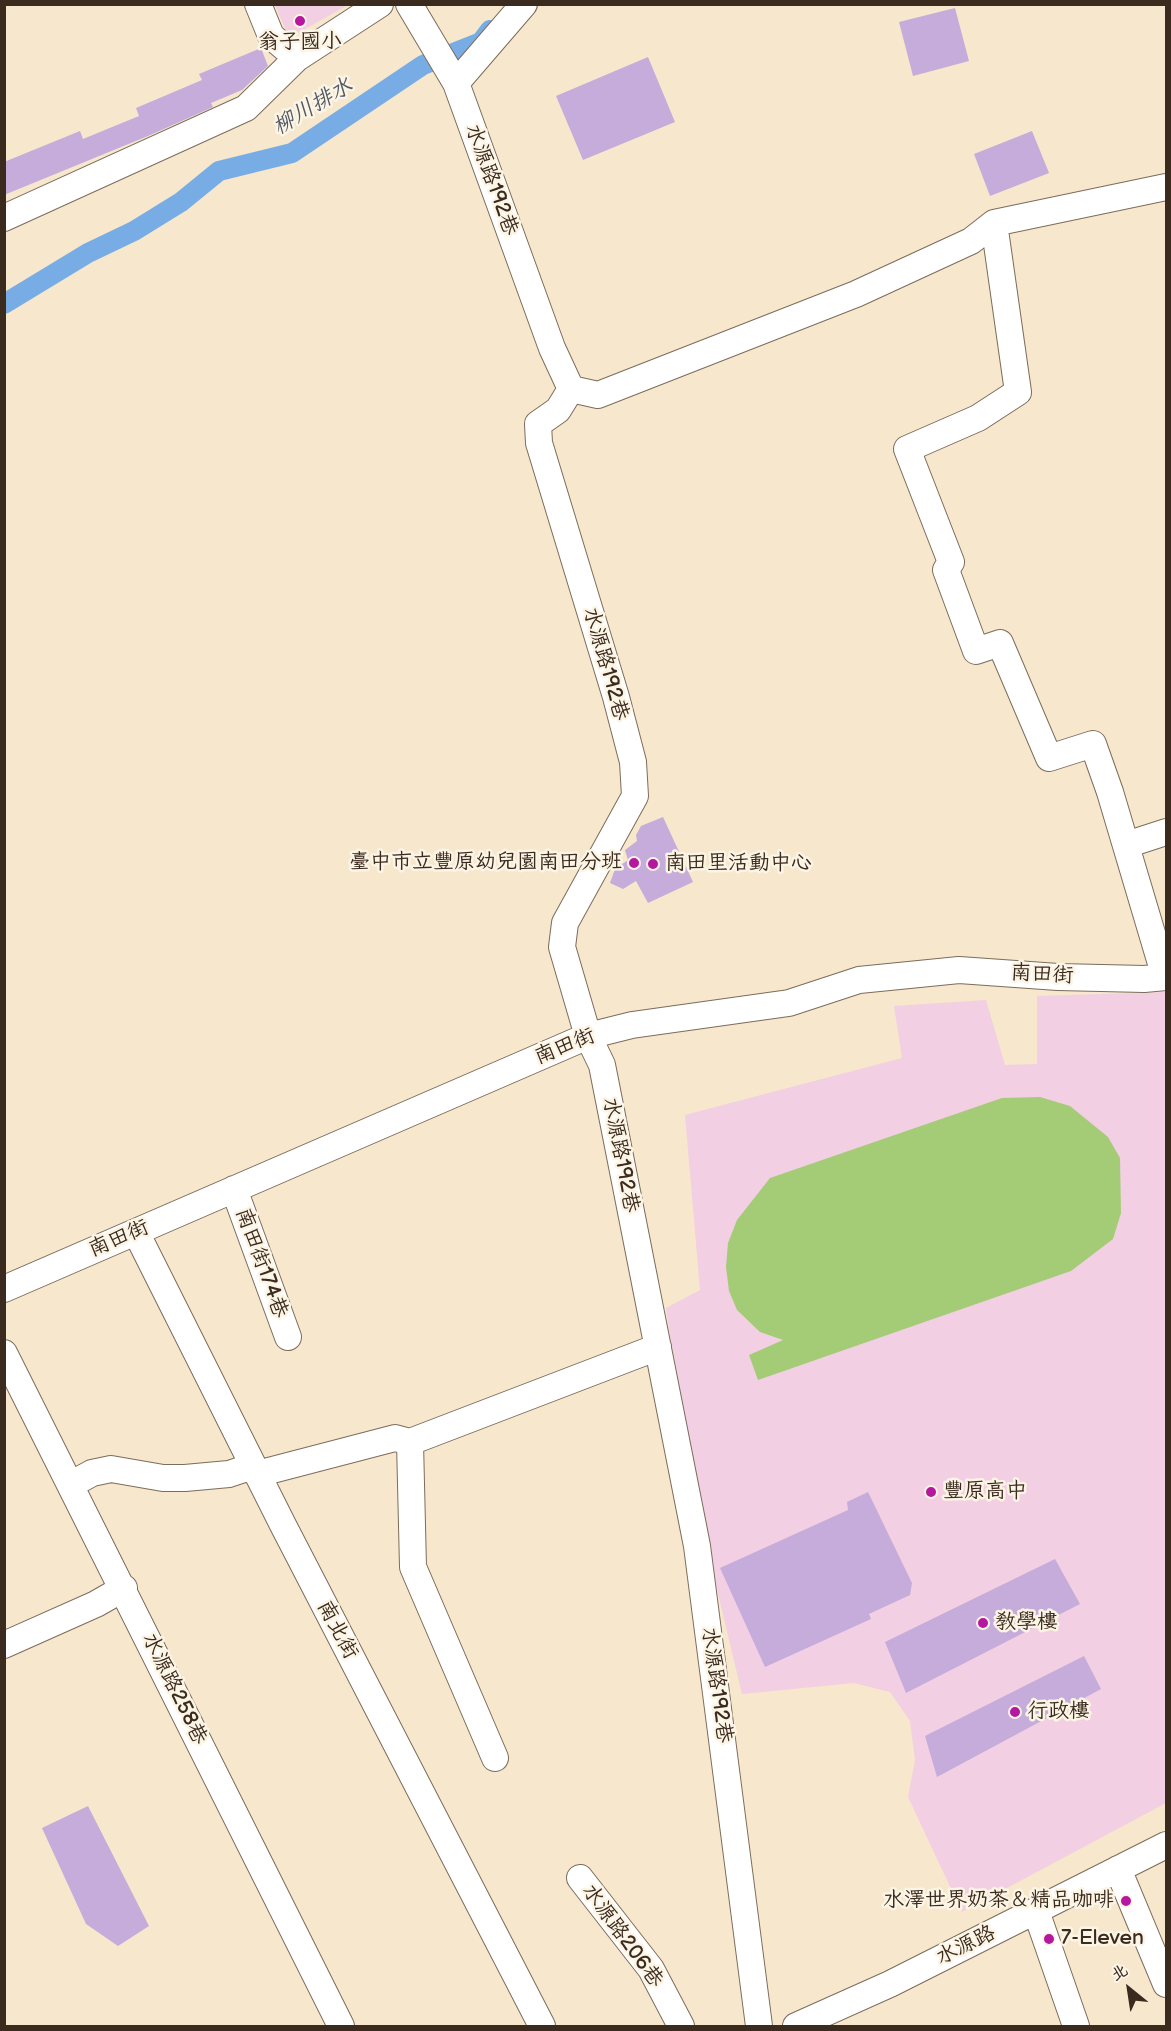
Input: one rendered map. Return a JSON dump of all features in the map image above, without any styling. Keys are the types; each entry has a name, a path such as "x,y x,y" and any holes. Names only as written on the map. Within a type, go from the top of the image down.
{"street":[{"path":"258,4 271,36 297,58"},
{"path":"4,218 246,108 297,58 380,4"},
{"name":"水源路192巷","path":"409,4 456,83 552,348 571,389 558,410 538,424 539,443 616,697 633,762 635,796 565,923 562,947 588,1036 602,1065 697,1546 759,2026"},
{"path":"456,83 524,4"},
{"path":"571,389 598,395 630,383 856,294 971,241 994,223 1167,187"},
{"path":"994,223 1018,392 978,418 907,449 951,562 946,570 976,651 1000,643 1049,758 1093,744 1166,977"},
{"path":"1126,845 1167,832"},
{"name":"南田街","path":"4,1289 588,1036 632,1025 789,1003 859,980 937,972 959,970 1144,979 1166,977"},
{"name":"南田街174巷","path":"234,1189 288,1337"},
{"name":"南北街","path":"136,1232 255,1470 542,2026"},
{"path":"72,1484 92,1473 111,1469 163,1478 185,1478 255,1470 395,1438 410,1442 657,1347"},
{"name":"水源路258巷","path":"4,1353 72,1484 341,2026"},
{"path":"410,1442 413,1567 495,1758"},
{"path":"4,1645 96,1604 124,1588"},
{"name":"水源路","path":"796,2026 1036,1911 1167,1845"},
{"path":"1118,1869 1167,1984"},
{"name":"水源路206巷","path":"580,1878 651,1969 681,2026"},
{"path":"1036,1911 1076,2026"}],"shaded area":[{"name":"翁子國小","path":"275,5 348,5 289,38"},
{"name":"豐原高中","path":"1166,992 1166,1803 962,1912 908,1797 915,1760 910,1721 890,1692 854,1683 742,1694 708,1552 684,1432 666,1308 700,1290 685,1115 902,1058 894,1006 986,1000 1005,1065 1037,1064 1037,996"}],"green space":[{"path":"1040,1097 1070,1106 1108,1137 1120,1158 1121,1213 1113,1239 1071,1271 758,1380 749,1355 783,1340 760,1332 737,1310 729,1291 726,1267 728,1243 737,1220 770,1178 1002,1098"}],"building":[{"path":"955,8 969,61 913,76 899,22"},
{"path":"261,48 268,66 242,90 211,103 213,107 4,195 4,162 80,131 83,139 139,116 136,108 202,80 199,74"},
{"path":"648,57 675,122 583,160 556,96"},
{"path":"1032,131 1049,173 990,196 974,154"},
{"name":"南田里活動中心","path":"663,817 693,882 648,903 636,881 623,889 610,883 615,869 628,860 625,850 637,841 636,835 641,826"},
{"path":"868,1492 912,1583 910,1595 869,1614 871,1619 765,1667 720,1568 848,1510 847,1502"},
{"name":"教學樓","path":"1055,1559 1080,1604 906,1693 885,1642"},
{"name":"行政樓","path":"1084,1656 1101,1689 937,1777 925,1736"},
{"path":"88,1806 149,1926 118,1946 86,1924 42,1828"}],"waterway":[{"name":"柳川排水","path":"4,304 88,253 134,231 181,202 219,171 292,153 423,65 481,42 490,30"}],"place":[{"name":"翁子國小","path":"300,21"},
{"name":"臺中市立豐原幼兒園南田分班","path":"634,863"},
{"name":"南田里活動中心","path":"653,864"},
{"name":"豐原高中","path":"931,1492"},
{"name":"教學樓","path":"983,1623"},
{"name":"行政樓","path":"1015,1712"},
{"name":"水澤世界奶茶＆精品咖啡","path":"1126,1901"},
{"name":"7-Eleven","path":"1049,1939"}]}
